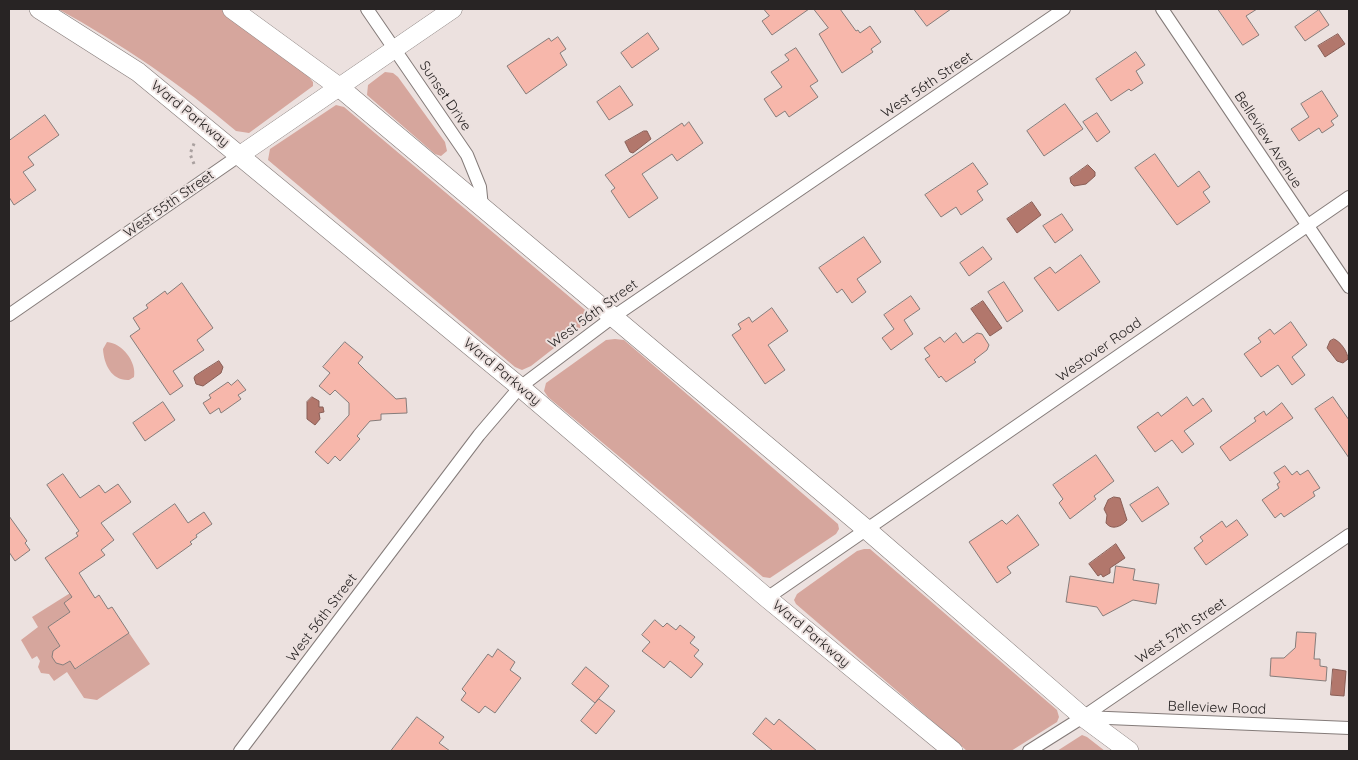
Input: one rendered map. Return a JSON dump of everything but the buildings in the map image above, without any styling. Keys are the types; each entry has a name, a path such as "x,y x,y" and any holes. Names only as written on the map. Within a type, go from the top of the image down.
{"main road":[{"name":"Ward Parkway","path":"39,9 138,72 520,387 767,598 953,751"},
{"path":"232,9 339,87 866,529 1083,717 1128,751"},
{"name":"West 55th Street","path":"240,155 453,9"}],"street":[{"name":"Sunset Drive","path":"367,9 467,155 480,187 482,207"},
{"name":"West 56th Street","path":"240,751 479,435 520,387 613,317 1064,9"},
{"name":"Belleview Avenue","path":"1162,9 1349,287"},
{"name":"West 55th Street","path":"9,315 240,155"},
{"name":"Westover Road","path":"767,598 1349,196"},
{"name":"West 57th Street","path":"1029,751 1083,717 1349,534"},
{"name":"Belleview Road","path":"1083,717 1349,728"}],"path":[{"path":"194,164 190,154 195,142"}],"shaded area":[{"path":"58,9 224,9 308,76 313,82 313,86 249,133 236,131 194,97 150,66"},
{"path":"1338,34 1345,44 1325,57 1318,46"},
{"path":"385,72 393,73 398,77 445,142 447,151 441,156 435,154 367,95 368,85"},
{"path":"336,105 344,107 589,313 590,320 531,366 522,370 515,367 268,160 270,149"},
{"path":"647,131 651,139 633,153 630,152 625,142"},
{"path":"1088,165 1095,172 1095,176 1086,184 1074,186 1070,178"},
{"path":"1032,202 1041,215 1017,233 1007,219"},
{"path":"983,301 1002,328 990,336 971,309"},
{"path":"1334,339 1341,344 1347,353 1348,359 1343,363 1337,361 1327,348 1330,341"},
{"path":"606,340 624,340 838,524 839,529 836,534 770,578 763,577 548,397 544,391 546,383"},
{"path":"107,342 118,346 127,354 133,365 134,377 129,380 123,380 110,371 105,361 103,349"},
{"path":"219,361 223,367 221,373 203,386 196,384 195,376"},
{"path":"312,397 319,401 319,407 323,407 324,412 319,413 320,419 315,425 307,419 307,402"},
{"path":"1114,497 1120,498 1127,520 1120,526 1111,527 1106,523 1107,515 1104,509 1108,500"},
{"path":"1116,544 1125,558 1110,568 1110,573 1103,577 1101,574 1098,576 1089,564"},
{"path":"870,549 1057,710 1059,717 1057,722 1011,751 967,751 796,604 794,600 797,594 857,551"},
{"path":"75,590 79,596 66,601 70,612 48,627 60,646 53,651 56,663 63,665 70,661 76,669 129,633 150,664 97,700 84,698 67,672 54,681 49,674 41,673 38,667 40,661 37,656 32,659 21,640 38,627 32,617"},
{"path":"1333,669 1346,671 1344,696 1331,695"},
{"path":"1082,735 1105,751 1057,751"}]}
